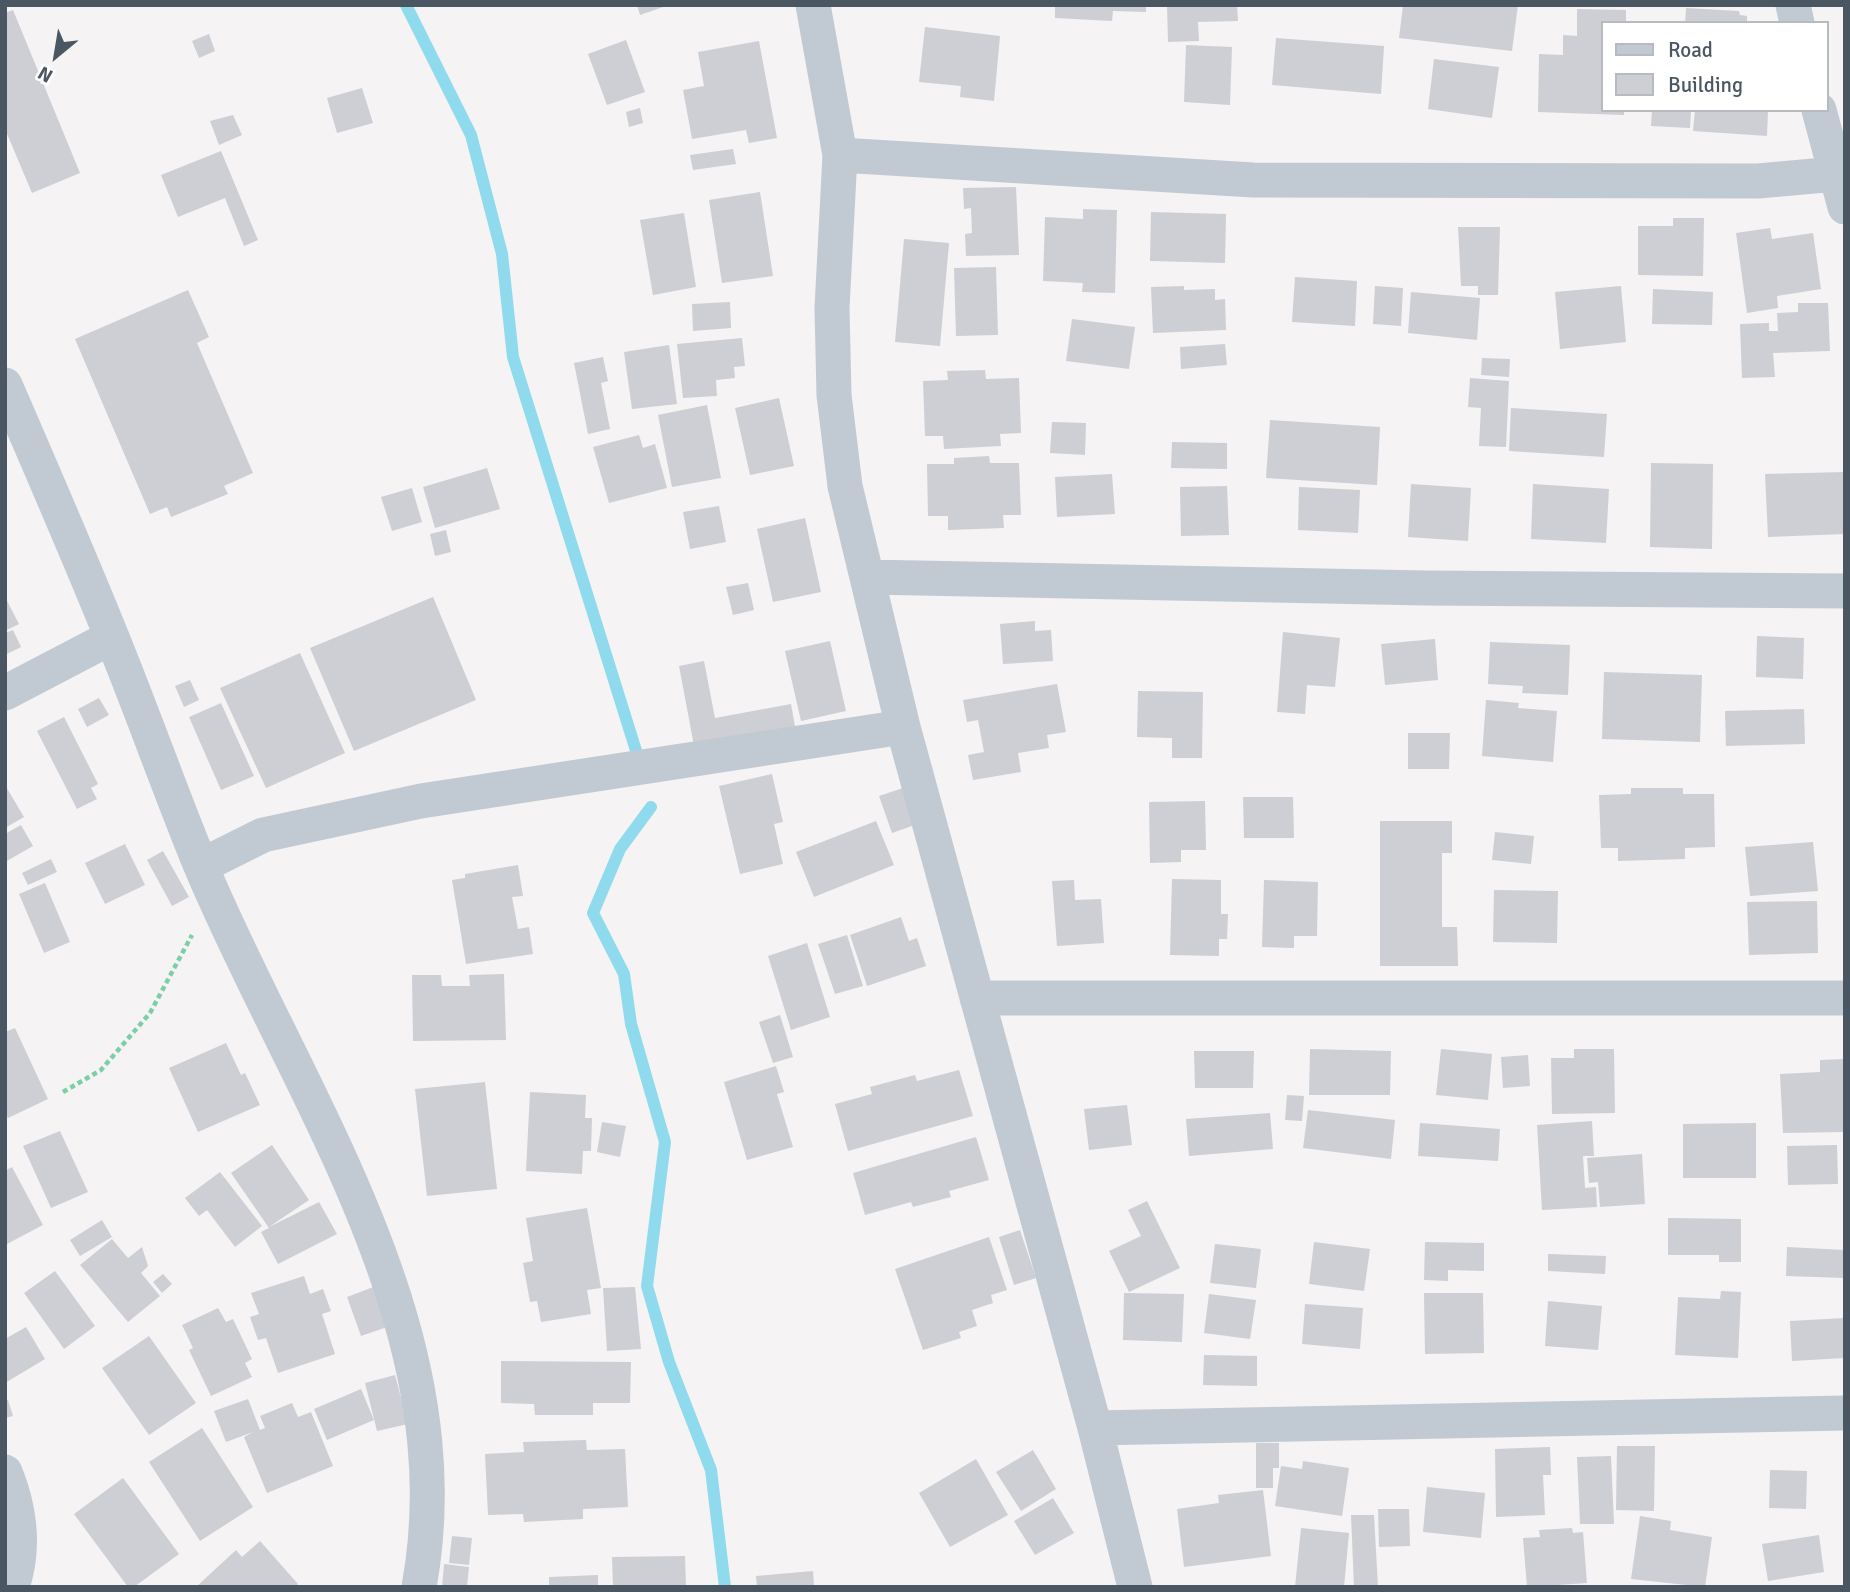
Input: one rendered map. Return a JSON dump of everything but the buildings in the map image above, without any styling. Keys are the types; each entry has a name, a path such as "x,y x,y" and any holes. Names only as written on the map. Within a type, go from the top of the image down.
{"street":[{"path":"813,5 840,155 832,308 834,395 845,486 903,727 1095,1428 1135,1587"},
{"path":"1820,112 1845,207"},
{"path":"840,155 1253,180 1758,181 1836,174"},
{"path":"5,385 112,637 208,881 358,1200 406,1332 416,1378 430,1486 426,1548 419,1587"},
{"path":"867,577 1425,588 1845,591"},
{"path":"5,693 112,637"},
{"path":"208,881 263,835 421,801 903,727"},
{"path":"977,999 1845,998"},
{"path":"1095,1428 1845,1413"},
{"path":"5,1472 13,1492 21,1534 12,1587"}],"path":[{"path":"63,1092 101,1070 150,1013 208,881"}],"waterway":[{"path":"406,5 471,135 502,254 513,357 638,757"},
{"path":"651,807 620,849 593,913 624,974 631,1024 665,1142 647,1286 669,1362 711,1470 725,1587"}]}
